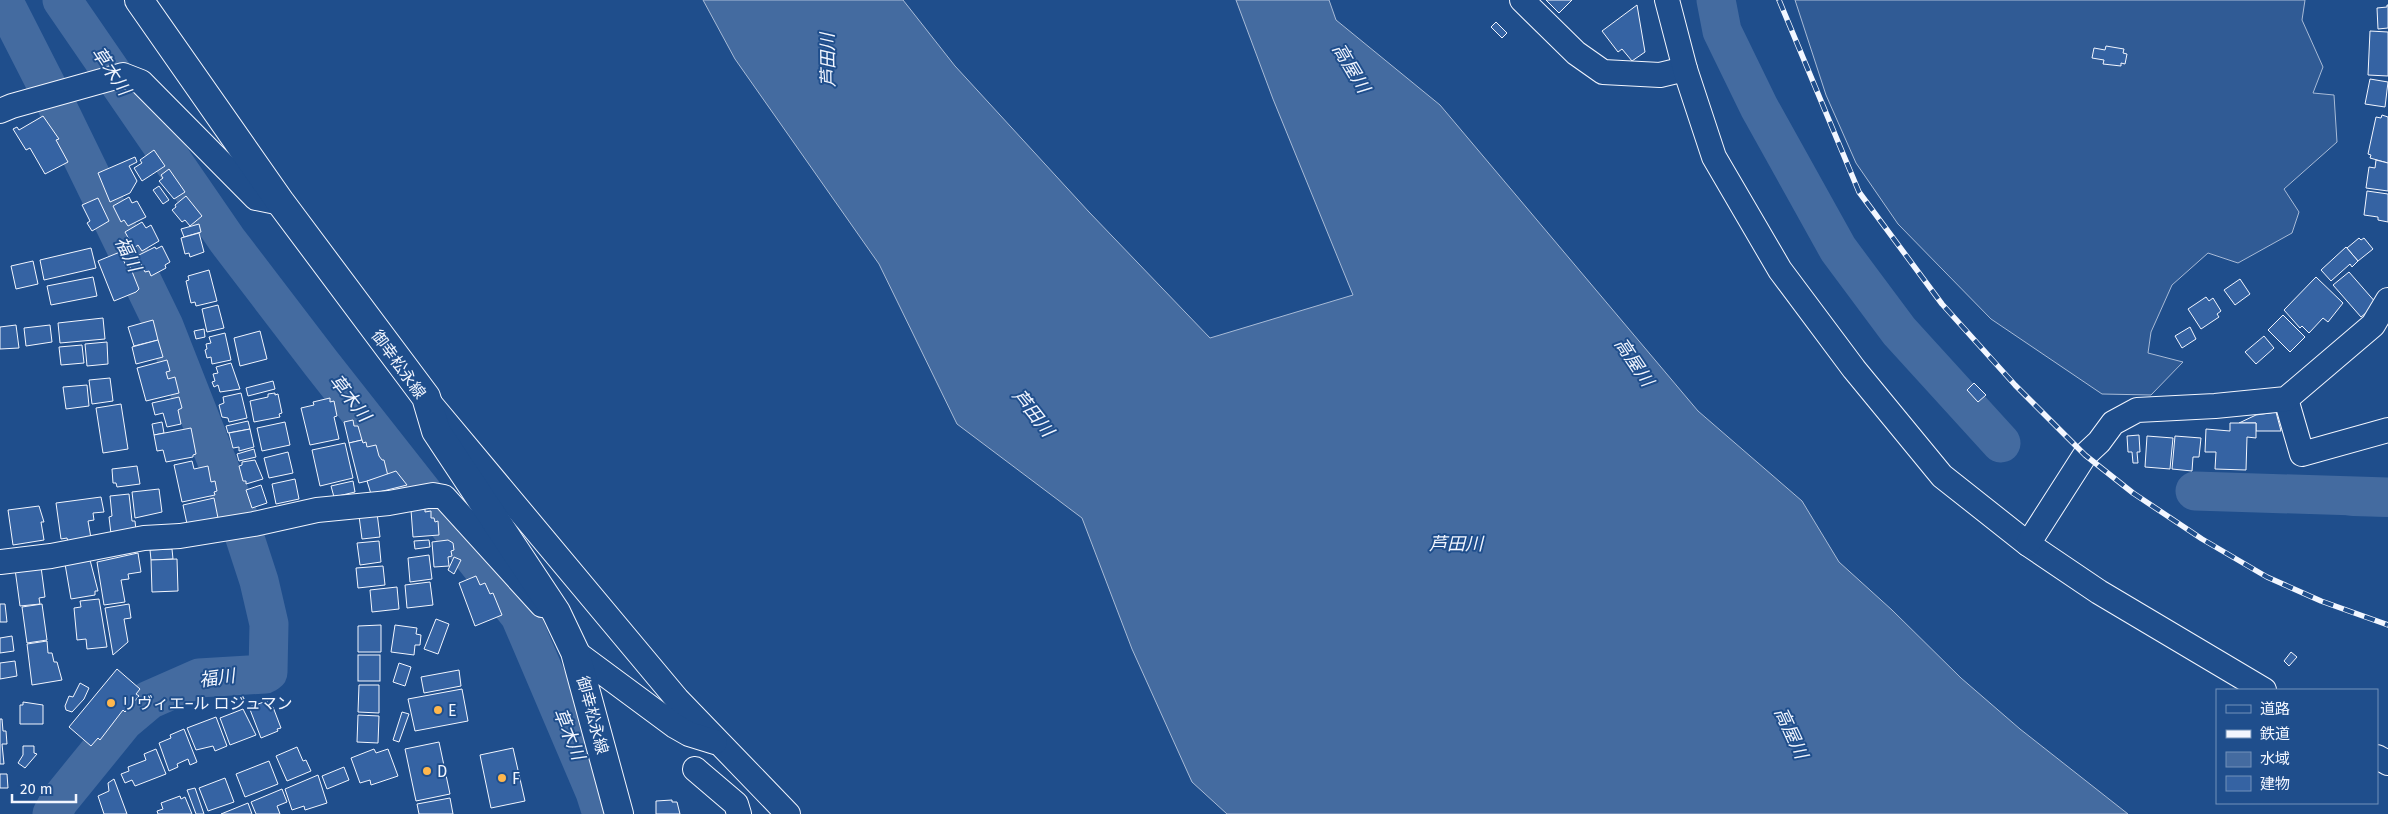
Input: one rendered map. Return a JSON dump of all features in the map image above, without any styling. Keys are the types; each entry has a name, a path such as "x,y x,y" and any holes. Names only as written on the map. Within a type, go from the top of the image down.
{"main road":[{"name":"御幸松永線","path":"139,0 281,203 426,397 436,431 556,612 575,652 619,814"}],"street":[{"path":"1522,0 1576,53 1603,72 1660,75 1685,69"},
{"path":"1667,0 1685,69 1714,156 1780,270 1854,369 1942,476 2028,544 2098,592 2262,689"},
{"path":"0,111 53,94 117,77 141,82 256,198 281,203"},
{"path":"2028,544 2085,455 2099,442 2113,423 2137,410 2215,406 2286,399 2374,324 2388,300"},
{"path":"426,397 676,699 788,814"},
{"path":"2286,399 2302,454 2388,430"},
{"path":"0,562 52,556 144,538 180,536 254,524 317,510 389,503 426,496 444,497 539,604 556,612"},
{"path":"575,652 675,726 689,734 719,743"},
{"path":"695,770 736,804 739,814"}],"shaded area":[{"path":"1795,0 2305,0 2302,20 2323,67 2313,93 2334,95 2337,142 2284,189 2299,212 2292,233 2238,263 2208,253 2172,285 2151,332 2148,353 2183,362 2151,395 2102,394 1991,319 1898,224 1856,163 1826,95"}],"water":[{"name":"芦田川","path":"703,0 903,0 955,66 1089,212 1210,338 1353,295 1273,99 1236,0 1329,0 1336,20 1440,105 1698,411 1802,501 1839,562 1892,610 1961,678 2020,729 2128,814 1227,814 1192,782 1132,649 1082,518 957,424 879,264 735,59"}],"building":[{"path":"1546,0 1572,0 1559,13"},
{"path":"1637,5 1645,52 1632,61 1622,49 1618,52 1602,31"},
{"path":"2387,5 2388,28 2378,29 2377,8 2387,7"},
{"path":"1496,22 1507,33 1502,38 1491,27"},
{"path":"2370,31 2388,32 2388,76 2368,75"},
{"path":"2106,46 2124,49 2123,53 2127,54 2125,64 2121,63 2121,66 2103,64 2104,60 2092,58 2094,48 2105,50"},
{"path":"2370,79 2388,82 2385,107 2365,104"},
{"path":"2382,115 2388,117 2388,163 2370,158 2371,155 2368,154 2376,117 2381,118"},
{"path":"43,116 59,139 56,140 68,162 45,174 30,148 26,150 13,129 17,127 19,130"},
{"path":"154,150 165,166 142,181 134,168 142,163 140,160"},
{"path":"135,157 137,162 129,166 137,181 130,193 110,202 98,173"},
{"path":"2376,160 2388,163 2388,191 2366,188 2369,167 2375,168"},
{"path":"169,169 185,192 174,199 159,181 163,178 161,175"},
{"path":"159,186 169,200 163,204 153,190"},
{"path":"2367,191 2388,194 2388,222 2378,220 2378,217 2364,215"},
{"path":"186,196 202,216 190,226 185,220 182,222 172,210"},
{"path":"129,197 132,203 137,201 146,217 128,226 124,220 121,222 113,206"},
{"path":"98,198 109,221 92,231 87,223 90,221 82,205"},
{"path":"142,222 146,228 151,225 159,241 142,251 138,245 134,248 125,232"},
{"path":"199,224 201,232 184,237 181,229"},
{"path":"199,233 204,252 190,257 189,253 185,254 181,238"},
{"path":"2359,238 2361,240 2364,238 2373,249 2358,261 2347,248"},
{"path":"162,246 170,262 165,265 166,268 151,276 149,271 145,272 137,256 155,247 156,249"},
{"path":"2346,247 2358,261 2352,267 2350,264 2331,281 2321,270"},
{"path":"91,248 96,268 44,280 40,260"},
{"path":"120,252 126,266 129,264 139,289 114,301 98,261"},
{"path":"33,261 38,284 16,289 11,266"},
{"path":"209,270 217,301 196,306 195,302 191,303 186,281 189,280 188,276"},
{"path":"2349,272 2377,304 2361,317 2333,285"},
{"path":"93,277 97,296 51,305 47,286"},
{"path":"2316,277 2343,303 2328,322 2323,318 2309,333 2302,326 2300,328 2284,310"},
{"path":"2240,279 2250,294 2235,305 2224,290"},
{"path":"2206,297 2209,301 2213,298 2221,311 2217,314 2219,317 2201,329 2188,309"},
{"path":"218,305 224,328 207,332 202,309"},
{"path":"2283,315 2305,337 2290,352 2268,330"},
{"path":"103,318 105,339 60,343 58,323"},
{"path":"153,320 158,340 134,346 128,327"},
{"path":"16,325 19,348 0,349 0,327"},
{"path":"50,325 52,342 26,346 24,328"},
{"path":"2190,327 2196,339 2182,348 2175,336"},
{"path":"204,329 205,337 196,339 194,331"},
{"path":"260,331 267,359 240,366 234,338"},
{"path":"225,333 231,360 212,364 211,357 207,358 206,344 211,343 209,337"},
{"path":"2264,336 2274,348 2256,364 2245,352"},
{"path":"158,340 163,357 136,364 132,347"},
{"path":"107,342 108,364 87,366 85,344"},
{"path":"82,345 84,363 61,365 59,347"},
{"path":"167,360 170,371 166,372 168,379 175,377 179,393 146,401 137,368"},
{"path":"231,363 240,389 220,392 218,385 214,387 212,382 215,381 213,374 218,373 216,367"},
{"path":"110,378 113,401 92,404 89,380"},
{"path":"273,381 275,389 248,396 246,388"},
{"path":"1974,383 1986,395 1978,402 1967,390"},
{"path":"87,385 89,406 66,409 63,387"},
{"path":"241,393 247,418 229,422 228,418 222,417 219,405 224,403 223,397"},
{"path":"275,393 275,395 278,394 282,413 279,414 280,417 254,422 250,401 268,397 268,394"},
{"path":"179,397 182,408 178,410 181,424 167,427 163,413 155,415 152,403"},
{"path":"330,398 330,402 334,401 337,416 334,417 339,439 310,445 301,408 314,405 313,402"},
{"path":"121,404 128,449 103,453 96,408"},
{"path":"2276,412 2281,431 2256,431 2256,423 2239,423 2256,415"},
{"path":"353,420 354,426 358,426 362,440 349,443 344,422"},
{"path":"248,421 250,429 228,433 226,426"},
{"path":"162,422 164,433 154,435 152,424"},
{"path":"285,422 290,445 262,451 257,428"},
{"path":"2230,423 2256,423 2256,438 2247,437 2246,470 2215,469 2216,452 2205,452 2206,429 2230,431"},
{"path":"191,428 196,454 193,457 166,462 163,450 157,451 154,435"},
{"path":"250,429 254,447 239,451 239,447 233,448 229,433"},
{"path":"2139,435 2140,452 2137,452 2138,463 2133,463 2132,452 2128,452 2127,436"},
{"path":"2147,436 2173,438 2170,469 2145,467"},
{"path":"2175,436 2201,438 2199,457 2193,457 2192,471 2172,469"},
{"path":"362,440 363,443 366,442 367,447 376,445 379,456 384,460 388,476 359,483 349,443"},
{"path":"345,443 353,478 320,486 312,450"},
{"path":"254,449 256,457 239,461 237,454"},
{"path":"288,452 293,473 269,478 264,458"},
{"path":"255,460 263,479 246,484 246,481 243,481 239,466 242,465 242,462"},
{"path":"192,461 194,469 208,466 211,482 215,481 217,491 214,492 215,495 182,502 174,465"},
{"path":"137,466 140,484 117,487 116,483 113,483 112,469"},
{"path":"396,471 407,485 371,494 367,481"},
{"path":"295,479 299,499 276,504 272,484"},
{"path":"353,481 355,492 334,497 331,486"},
{"path":"261,485 267,503 252,508 246,490"},
{"path":"159,489 162,512 135,518 132,492"},
{"path":"129,494 132,521 135,521 136,530 111,534 109,517 112,516 110,496"},
{"path":"101,497 104,512 93,513 94,520 88,521 91,538 68,542 67,538 61,539 56,503"},
{"path":"214,498 218,518 187,524 183,505"},
{"path":"39,506 44,522 41,522 44,540 13,545 8,510"},
{"path":"425,509 425,512 431,511 431,518 434,518 435,522 438,521 439,535 413,537 411,510"},
{"path":"377,513 380,537 362,539 359,516"},
{"path":"429,540 430,547 415,549 414,541"},
{"path":"448,540 453,543 454,550 451,551 452,556 448,557 449,566 434,567 432,542"},
{"path":"379,541 381,562 360,565 357,543"},
{"path":"172,549 173,559 151,560 150,550"},
{"path":"138,553 141,572 128,574 129,579 121,580 125,602 104,605 97,562"},
{"path":"429,555 432,579 410,582 408,558"},
{"path":"454,557 461,560 454,574 448,570"},
{"path":"177,559 178,591 152,592 151,560"},
{"path":"90,560 98,591 95,591 95,595 71,599 65,564"},
{"path":"383,566 385,585 358,588 356,568"},
{"path":"41,567 45,597 39,598 40,604 20,606 15,569"},
{"path":"476,576 480,585 485,583 490,594 493,593 502,615 475,626 459,583"},
{"path":"430,582 433,605 407,608 405,585"},
{"path":"397,587 399,609 372,612 370,590"},
{"path":"99,599 107,647 87,649 86,639 77,640 74,608 81,607 80,601"},
{"path":"0,604 5,604 7,622 0,622"},
{"path":"42,604 47,640 27,643 22,607"},
{"path":"129,604 131,618 124,619 128,642 113,655 105,608"},
{"path":"436,619 449,624 438,654 424,649"},
{"path":"381,625 381,652 358,652 358,626"},
{"path":"395,625 417,628 416,634 421,635 420,645 415,645 414,655 391,652"},
{"path":"12,636 14,651 0,653 0,638"},
{"path":"47,641 48,653 52,653 54,662 57,662 62,680 32,685 27,644"},
{"path":"2291,652 2297,657 2289,666 2284,661"},
{"path":"358,655 380,655 380,681 358,681"},
{"path":"15,661 17,676 0,679 0,663"},
{"path":"399,663 411,667 405,686 393,682"},
{"name":"リヴィエ―ル ロジュマン","path":"117,669 140,689 136,694 139,696 125,712 123,710 100,740 98,738 91,746 69,727"},
{"path":"459,670 461,686 424,693 421,677"},
{"path":"80,683 89,688 84,699 72,712 66,710 65,706 69,696 73,697"},
{"path":"359,685 379,685 379,713 358,712"},
{"name":"E","path":"462,689 468,721 415,731 408,699"},
{"path":"267,701 269,708 273,707 281,728 261,738 249,707"},
{"path":"23,702 43,705 43,724 20,724 20,705 23,705"},
{"path":"243,709 256,735 230,745 220,718"},
{"path":"402,712 409,714 399,742 393,740"},
{"path":"358,715 379,716 378,743 357,742"},
{"path":"216,717 227,746 215,751 213,746 196,750 187,728"},
{"path":"0,719 2,719 3,731 6,731 7,744 2,744 4,764 0,764"},
{"path":"184,729 197,762 190,765 188,759 177,764 178,767 169,771 159,743 171,738 170,735"},
{"name":"D","path":"439,742 450,794 416,801 405,749"},
{"path":"23,746 34,746 34,753 37,754 25,768 18,763 23,755"},
{"path":"297,747 303,761 306,760 311,771 287,781 276,756"},
{"name":"F","path":"513,748 525,801 491,808 480,755"},
{"path":"156,749 166,774 135,786 132,780 125,783 121,774 129,771 128,767 146,760 144,754"},
{"path":"374,749 376,753 388,749 398,776 371,785 370,780 360,783 351,758"},
{"path":"269,761 278,784 245,797 236,774"},
{"path":"344,767 349,780 327,789 322,776"},
{"path":"0,774 7,774 8,788 0,788"},
{"path":"318,775 327,803 305,810 304,806 292,810 285,789"},
{"path":"225,778 234,802 208,811 199,788"},
{"path":"114,779 127,814 104,814 98,796 109,791 108,783"},
{"path":"195,788 204,814 196,814 187,790"},
{"path":"282,789 287,802 277,806 280,814 256,814 251,802"},
{"path":"180,796 181,799 185,797 192,814 158,814 157,811 163,809 161,803"},
{"path":"450,798 453,814 419,814 417,804"},
{"path":"672,800 672,802 677,802 680,814 656,814 656,801"},
{"path":"248,803 252,814 221,814"}],"waterway":[{"name":"福川","path":"3,0 164,326 238,515"},
{"name":"草木川","path":"62,0 227,240 520,616 595,792 602,814"},
{"path":"1716,0 1722,31 1759,107 1838,249 1899,331 2001,443"},
{"path":"2195,491 2353,513 2388,514"},
{"path":"2195,491 2388,497"},
{"name":"福川","path":"52,814 59,801 124,721 149,700 199,678 265,674 268,672 269,624 259,581 244,535"}],"railway":[{"path":"1779,0 1859,192 1942,304 2015,385 2085,455 2133,493 2202,539 2267,577 2321,601 2388,625"}],"place":[{"name":"リヴィエ―ル ロジュマン","path":"111,703"},
{"name":"E","path":"438,710"},
{"name":"D","path":"427,771"},
{"name":"F","path":"502,778"}],"water label":[{"name":"高屋川","path":"1351,68"},
{"name":"高屋川","path":"1634,362"},
{"name":"高屋川","path":"1791,733"}]}
